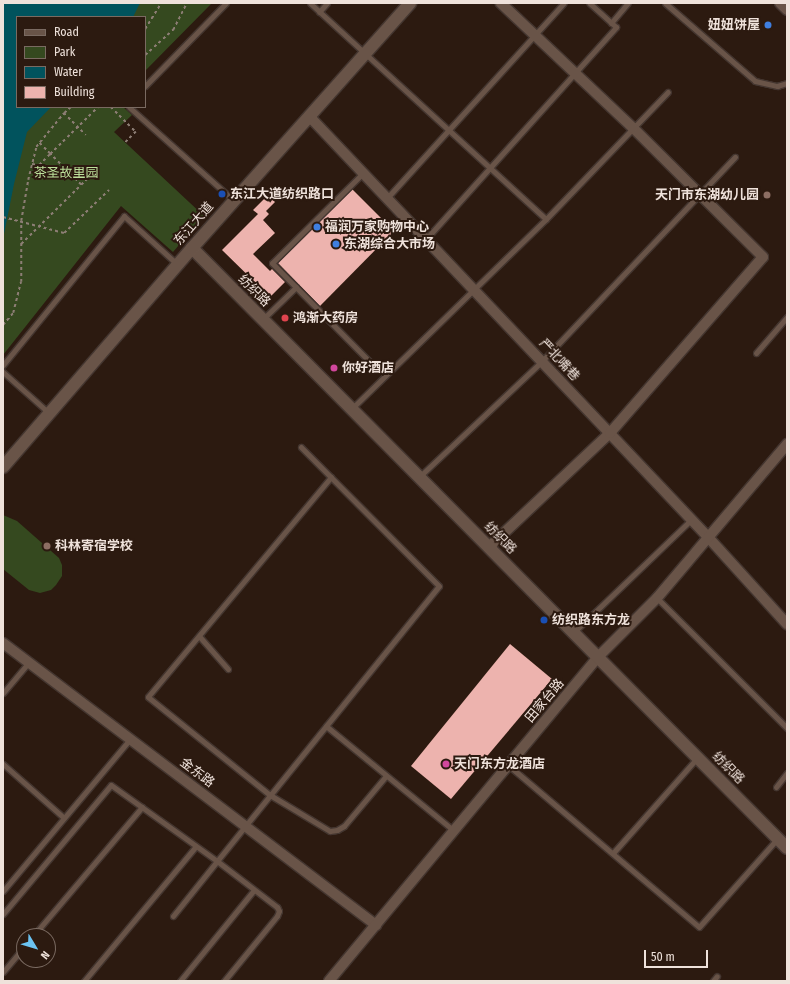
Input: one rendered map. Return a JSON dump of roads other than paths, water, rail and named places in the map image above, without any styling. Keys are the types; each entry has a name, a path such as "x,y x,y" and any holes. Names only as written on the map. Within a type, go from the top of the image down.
{"street":[{"name":"东江大道","path":"3,467 192,248 410,3"},
{"path":"489,547 610,433 763,257 633,128 501,3"},
{"path":"780,3 787,10"},
{"name":"严北嘴巷","path":"309,116 708,537 787,624"},
{"name":"纺织路","path":"192,248 787,848"},
{"name":"田家台路","path":"330,980 598,657 656,598 787,444"},
{"name":"金东路","path":"3,642 376,925"}],"lane":[{"path":"146,85 226,3"},
{"path":"310,3 448,131 546,219"},
{"path":"319,12 327,3"},
{"path":"387,198 564,3"},
{"path":"426,239 616,27 588,3"},
{"path":"611,23 628,3"},
{"path":"665,3 755,81 777,86 787,83"},
{"path":"352,408 546,219 668,92"},
{"path":"130,108 234,201"},
{"path":"419,477 542,361 735,157"},
{"path":"363,173 272,263 375,367"},
{"path":"3,365 124,216 178,264"},
{"path":"263,319 296,287"},
{"path":"756,353 787,317"},
{"path":"3,372 49,413"},
{"path":"172,916 439,586 301,447"},
{"path":"331,477 148,697 270,794 330,831 338,830 344,826 386,776"},
{"path":"573,633 692,520"},
{"path":"656,598 787,728"},
{"path":"199,636 228,669"},
{"path":"3,693 29,662"},
{"path":"326,726 453,830"},
{"path":"3,891 130,739"},
{"path":"613,853 697,757"},
{"path":"3,764 64,818"},
{"path":"508,765 699,927 778,838"},
{"path":"776,787 787,774"},
{"path":"3,914 111,785 217,861 277,907 279,911 278,916 224,981"},
{"path":"40,928 142,807"},
{"path":"84,981 196,846"},
{"path":"180,981 254,890"},
{"path":"3,972 16,957"},
{"path":"712,981 717,976"}],"water":[{"path":"3,3 140,3 134,16 16,16 16,108 50,108 27,132 14,184 3,239"}],"place":[{"name":"妞妞饼屋","path":"768,25"},
{"name":"东江大道纺织路口","path":"222,194"},
{"name":"天门市东湖幼儿园","path":"767,195"},
{"name":"福润万家购物中心","path":"317,227"},
{"name":"东湖综合大市场","path":"336,244"},
{"name":"鸿渐大药房","path":"285,318"},
{"name":"你好酒店","path":"334,368"},
{"name":"科林寄宿学校","path":"47,546"},
{"name":"纺织路东方龙","path":"544,620"},
{"name":"天门东方龙酒店","path":"446,764"}],"park label":[{"name":"茶圣故里园","path":"66,173"}]}
